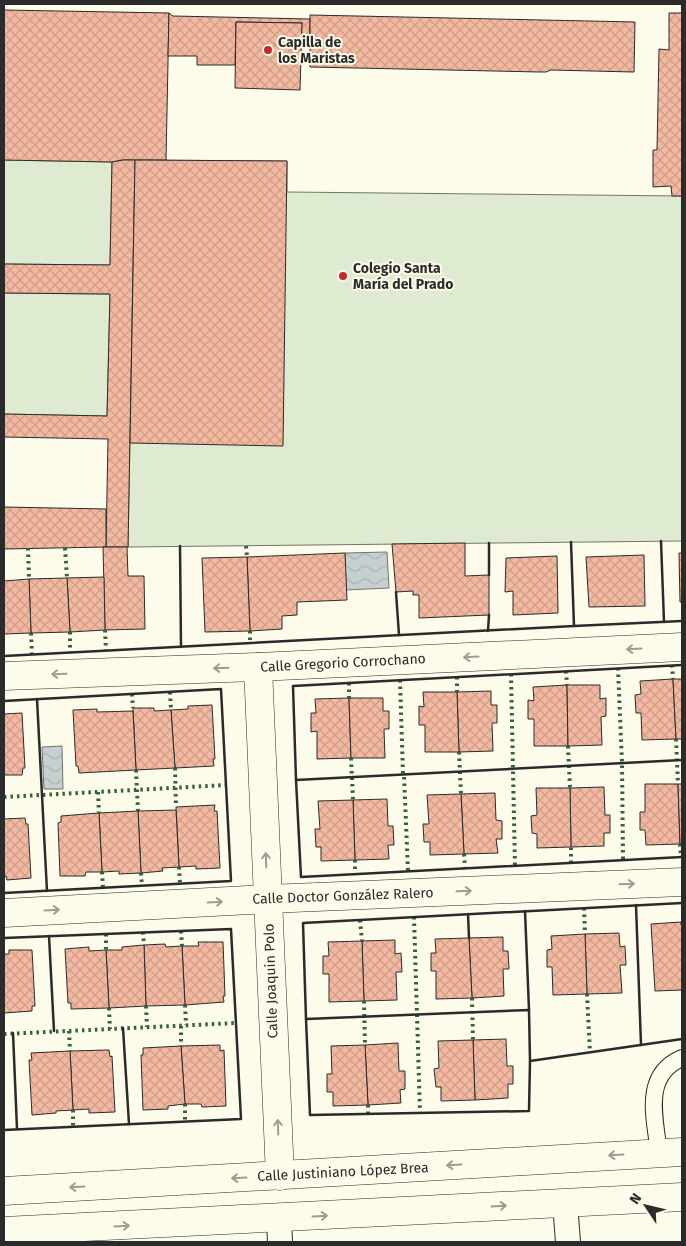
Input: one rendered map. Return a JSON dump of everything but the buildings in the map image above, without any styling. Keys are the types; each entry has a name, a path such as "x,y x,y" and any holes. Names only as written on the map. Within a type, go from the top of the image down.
{"street":[{"name":"Calle Gregorio Corrochano","path":"4,676 258,667 682,647"},
{"name":"Calle Joaquin Polo","path":"258,667 280,1176"},
{"name":"Calle Doctor González Ralero","path":"4,913 268,899 682,882"},
{"name":"Calle Justiniano López Brea","path":"4,1191 670,1152"},
{"path":"4,1231 280,1230 565,1203 682,1197"},
{"path":"565,1203 568,1242"}],"lane":[{"path":"670,1152 654,1101 655,1089 659,1077 667,1067 682,1058"}],"green space":[{"path":"4,160 112,162 110,265 4,264"},
{"path":"135,160 287,161 287,192 682,196 682,541 128,547"},
{"path":"4,293 110,294 107,416 4,414"}],"water":[{"path":"387,552 389,588 346,590 345,553"},
{"path":"62,746 63,789 44,789 42,747"}],"hedge":[{"path":"246,546 247,557"},
{"path":"28,548 29,579"},
{"path":"65,548 67,578"},
{"path":"105,630 106,650"},
{"path":"250,631 250,643"},
{"path":"70,632 70,653"},
{"path":"31,633 32,654"},
{"path":"672,665 673,679"},
{"path":"618,668 622,763 623,860"},
{"path":"566,671 567,685"},
{"path":"511,674 515,866"},
{"path":"457,677 457,692"},
{"path":"400,680 408,871"},
{"path":"349,683 349,698"},
{"path":"170,692 171,710"},
{"path":"132,694 133,708"},
{"path":"676,739 678,784"},
{"path":"568,746 570,788"},
{"path":"459,752 461,794"},
{"path":"351,758 353,800"},
{"path":"175,768 176,807"},
{"path":"136,770 138,811"},
{"path":"4,797 226,785"},
{"path":"98,792 99,813"},
{"path":"680,844 681,857"},
{"path":"571,847 571,863"},
{"path":"464,854 465,868"},
{"path":"355,860 355,874"},
{"path":"179,867 180,884"},
{"path":"102,872 103,888"},
{"path":"141,873 142,886"},
{"path":"584,908 585,934"},
{"path":"414,917 420,1113"},
{"path":"360,920 362,941"},
{"path":"181,931 182,946"},
{"path":"143,932 144,945"},
{"path":"106,934 106,950"},
{"path":"587,994 590,1053"},
{"path":"472,998 473,1040"},
{"path":"364,1001 365,1044"},
{"path":"185,1005 186,1025"},
{"path":"146,1006 147,1027"},
{"path":"109,1008 110,1029"},
{"path":"4,1034 236,1023"},
{"path":"181,1026 181,1046"},
{"path":"69,1031 70,1051"},
{"path":"185,1104 185,1122"},
{"path":"368,1105 368,1114"},
{"path":"73,1110 73,1126"}],"wall":[{"path":"661,541 664,622"},
{"path":"571,542 574,626"},
{"path":"489,543 489,575"},
{"path":"180,546 181,647"},
{"path":"396,592 399,635"},
{"path":"488,631 489,615"},
{"path":"4,656 682,621"},
{"path":"682,665 293,686 301,877 682,857"},
{"path":"4,701 221,689 231,881 4,893"},
{"path":"37,699 47,891"},
{"path":"296,780 682,760"},
{"path":"306,1019 303,923 682,903"},
{"path":"636,905 641,1045"},
{"path":"525,911 529,1010"},
{"path":"468,914 469,938"},
{"path":"4,938 231,929 241,1119 4,1130"},
{"path":"49,936 54,1031"},
{"path":"529,1010 529,1111 310,1115 306,1019 529,1010"},
{"path":"123,1028 129,1124"},
{"path":"13,1033 17,1129"},
{"path":"530,1061 682,1039"}],"place":[{"name":"Capilla de los Maristas","path":"268,50"},
{"name":"Colegio Santa María del Prado","path":"343,276"}]}
